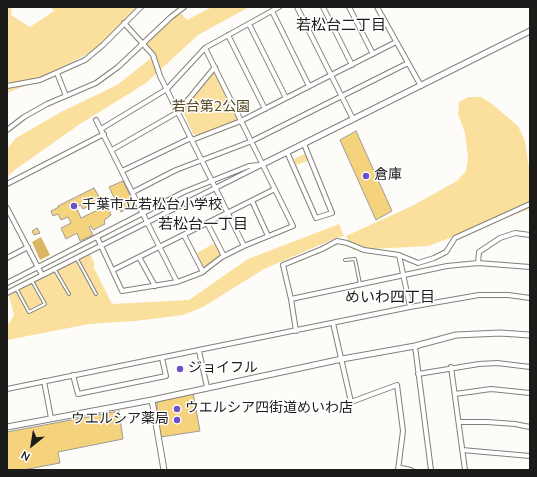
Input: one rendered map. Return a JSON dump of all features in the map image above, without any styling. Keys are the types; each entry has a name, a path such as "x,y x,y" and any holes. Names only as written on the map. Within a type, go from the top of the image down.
{"street":[{"path":"7,86 40,80 85,60 103,45 141,7"},
{"path":"7,130 24,117 46,104 81,90 102,79 118,68 171,17 184,7"},
{"path":"101,129 167,90 205,48 279,7"},
{"path":"297,7 353,119"},
{"path":"323,7 352,64"},
{"path":"349,7 373,54"},
{"path":"377,7 421,86"},
{"path":"272,11 309,86"},
{"path":"124,23 153,55 160,76 244,246"},
{"path":"249,24 286,98"},
{"path":"7,293 530,31"},
{"path":"228,35 265,109"},
{"path":"122,171 192,139 242,121 396,42"},
{"path":"97,237 122,291 177,282 203,272 224,256 244,246 293,226 205,48"},
{"path":"133,192 176,170 252,141 408,63"},
{"path":"112,150 178,112 215,67"},
{"path":"57,73 66,96"},
{"path":"96,120 144,213 177,282"},
{"path":"7,184 104,134"},
{"path":"287,152 316,218 332,213 304,144"},
{"path":"7,283 184,192 249,166 263,164"},
{"path":"113,270 206,223 276,190"},
{"path":"252,201 268,236"},
{"path":"296,331 291,299 283,265 322,249 336,241 347,243 364,250 399,255 418,264 446,252 455,238 530,204"},
{"path":"7,208 42,275"},
{"path":"206,223 224,256"},
{"path":"478,263 478,252 500,238 514,233 530,235"},
{"path":"184,235 203,272"},
{"path":"7,258 28,247"},
{"path":"399,255 402,276 410,308"},
{"path":"139,257 155,286"},
{"path":"291,299 447,266 478,263 530,267"},
{"path":"7,389 478,295 508,295 530,298"},
{"path":"333,323 351,402 396,385 403,431 398,470 401,468 411,470"},
{"path":"7,427 152,400 342,359 414,346 456,335 500,333 530,335"},
{"path":"414,346 431,470"},
{"path":"199,351 207,387"},
{"path":"73,375 78,394 166,376 162,358"},
{"path":"418,374 451,367 478,364 497,363 530,367"},
{"path":"451,367 465,470"},
{"path":"44,381 51,418"},
{"path":"455,394 491,389 530,393"},
{"path":"152,400 164,470"},
{"path":"458,422 501,423 530,427"},
{"path":"462,450 530,456"}],"lane":[{"path":"76,258 96,294"},
{"path":"345,260 355,259 360,284"},
{"path":"54,269 69,294"},
{"path":"16,288 29,312 45,304 32,280"}],"green space":[{"path":"7,7 12,7 11,15 30,27 54,11 51,7 139,7 97,49 34,82 7,93"},
{"path":"212,7 249,7 198,35 146,83 80,124 7,177 7,149 16,138 61,112 117,85 155,55 146,45 146,42 180,12 187,20"},
{"name":"若台第2公園","path":"213,72 217,73 239,117 238,120 197,136 193,134 183,111"},
{"path":"468,97 481,97 492,104 518,126 525,141 530,174 530,209 428,246 353,250 346,236 412,206 457,181 466,171 468,158 465,133 458,114 459,102"},
{"path":"307,153 310,160 296,165 294,159"},
{"path":"339,224 344,236 336,238 264,269 203,307 183,315 135,321 89,324 7,340 7,325 14,315 9,296 40,277 88,254 90,254 95,265 93,266 112,304 189,300 248,259"},
{"path":"215,243 221,254 220,257 206,267 203,266 197,253"}],"shaded area":[{"path":"41,237 50,255 40,260 32,242"}],"building":[{"name":"倉庫","path":"356,131 392,211 376,220 340,140"},
{"path":"123,181 135,205 121,212 109,187"},
{"path":"94,188 101,200 83,209 81,205 76,207 81,218 104,207 106,211 109,209 111,215 104,220 105,224 93,230 91,226 89,227 93,235 80,241 77,233 66,239 61,228 71,223 68,217 61,220 58,214 53,216 51,211"},
{"path":"37,228 40,233 34,235 32,231"},
{"name":"ウエルシア四街道めいわ店","path":"193,393 200,431 161,437 157,419 157,401"},
{"path":"119,411 123,439 58,452 60,463 23,470 7,470 7,432"}],"place":[{"name":"倉庫","path":"366,176"},
{"name":"千葉市立若松台小学校","path":"74,206"},
{"name":"ジョイフル","path":"180,369"},
{"name":"ウエルシア四街道めいわ店","path":"177,409"},
{"name":"ウエルシア薬局","path":"177,420"}],"district":[{"name":"若松台二丁目","path":"341,26"},
{"name":"若松台一丁目","path":"203,225"},
{"name":"めいわ四丁目","path":"390,298"}]}
